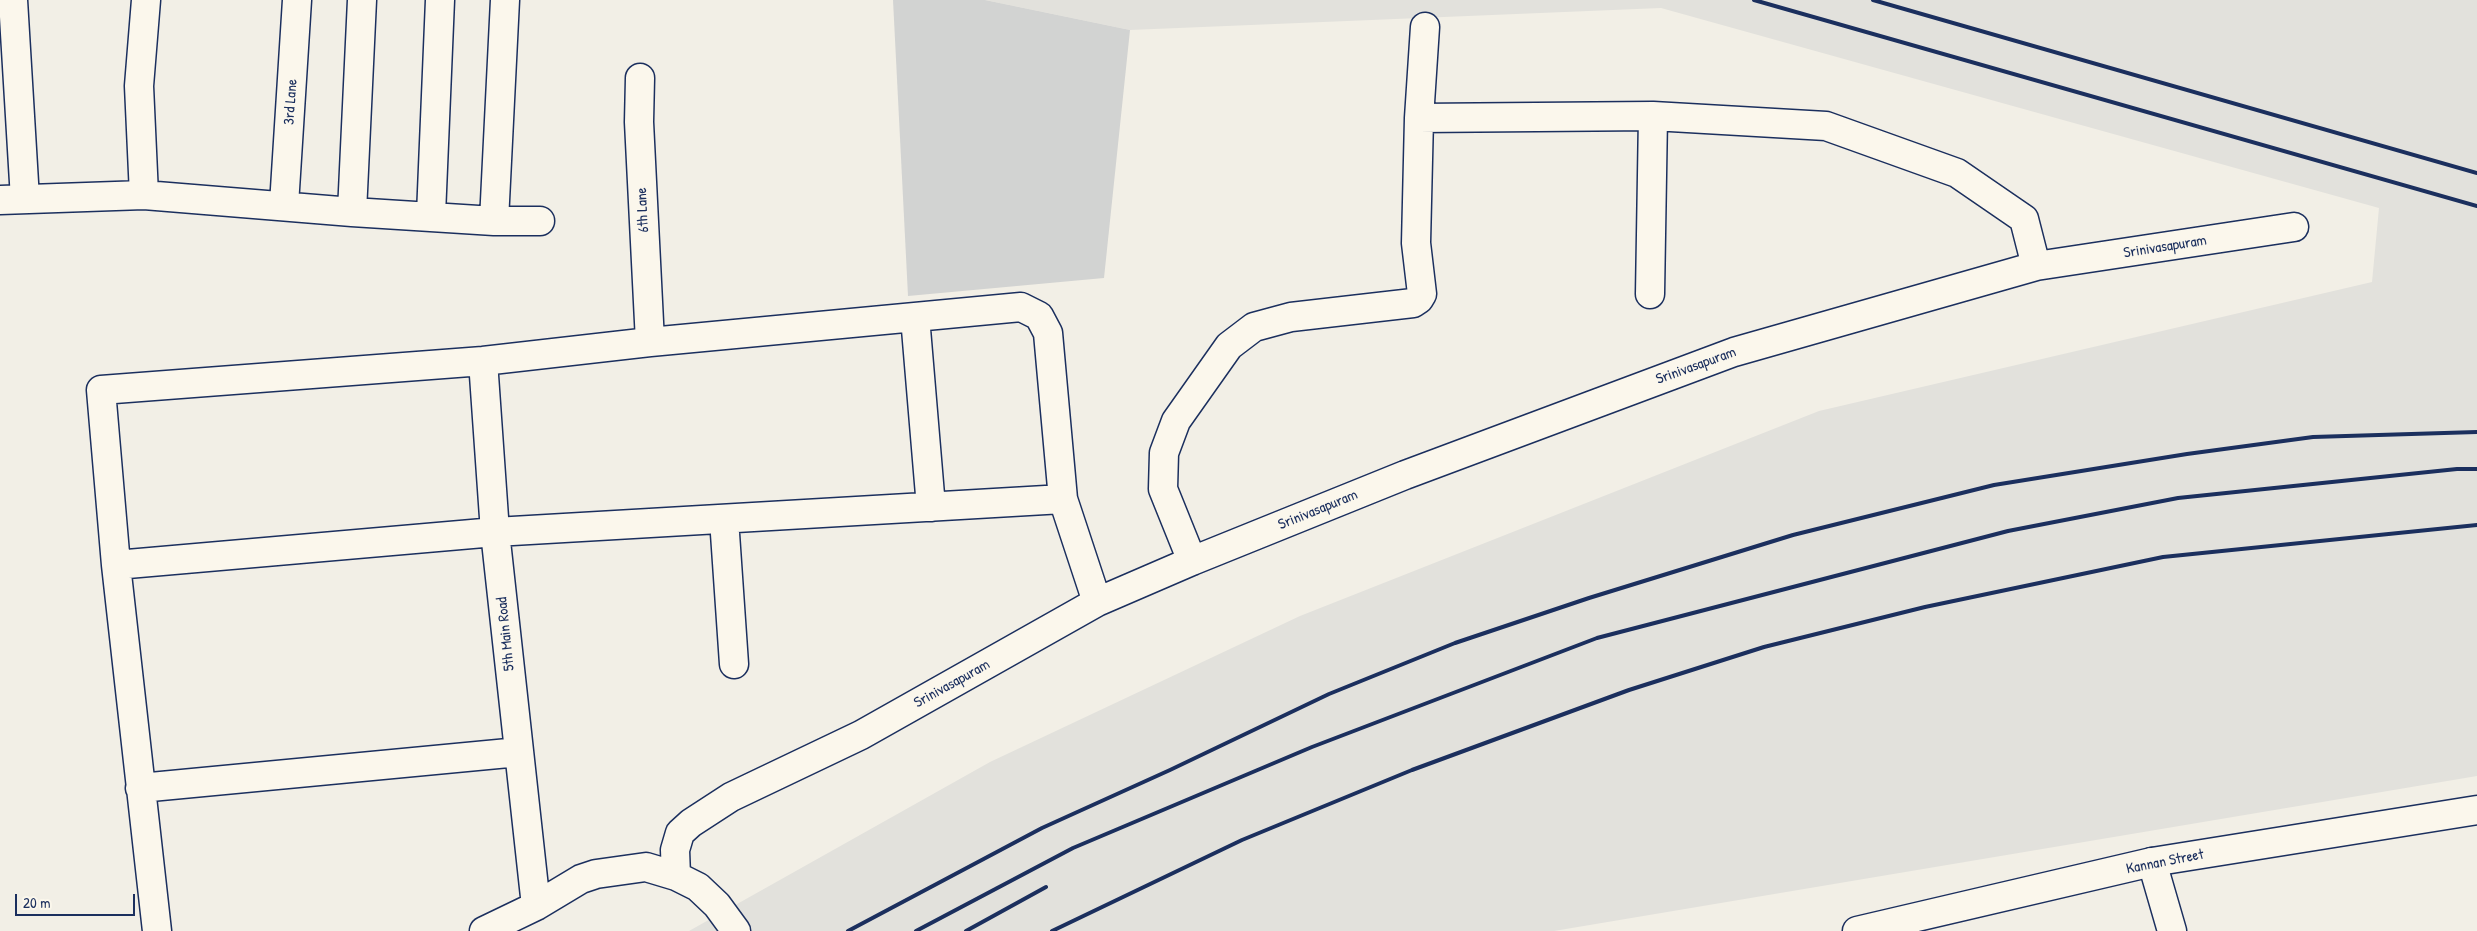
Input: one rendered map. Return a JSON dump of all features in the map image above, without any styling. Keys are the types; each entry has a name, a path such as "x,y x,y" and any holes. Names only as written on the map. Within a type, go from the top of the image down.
{"street":[{"path":"13,0 12,199 144,195 352,212 431,215 494,221 540,221"},
{"path":"144,195 139,86 146,0"},
{"name":"3rd Lane","path":"284,205 298,0"},
{"path":"352,212 362,0"},
{"path":"431,215 440,0"},
{"path":"494,221 505,0"},
{"path":"1192,561 1164,489 1164,453 1176,420 1229,346 1254,326 1291,317 1413,303 1419,300 1422,294 1416,243 1419,118 1425,27"},
{"name":"6th Lane","path":"640,78 639,122 650,342"},
{"path":"1419,118 1653,116 1826,126 1957,173 2024,219 2036,266"},
{"path":"1650,294 1653,116"},
{"name":"Srinivasapuram","path":"676,876 675,850 680,833 691,823 731,797 861,735 1097,602 1192,561 1405,475 1734,352 2036,266 2294,227"},
{"path":"157,931 116,565 101,390 483,361 650,342 1021,307 1038,316 1048,333 1063,498 1097,602"},
{"path":"915,317 931,506"},
{"name":"5th Main Road","path":"483,361 495,532 536,906"},
{"path":"116,565 495,532 1063,498"},
{"path":"724,519 734,664"},
{"path":"140,788 519,752"},
{"name":"Kannan Street","path":"1857,931 2152,862 2477,810"},
{"path":"2152,862 2172,931"},
{"path":"484,931 536,906 565,888 596,874 646,867 676,876 702,891 717,905 736,931"}],"shaded area":[{"path":"893,0 985,0 1130,30 1104,278 908,296"},
{"path":"985,0 2477,0 2477,776 1554,931 689,931 990,762 1300,616 1819,411 2372,282 2379,208 1661,8 1130,30"}],"railway":[{"path":"1754,0 2477,206"},
{"path":"1873,0 2477,173"},
{"path":"848,931 1042,828 1170,770 1329,694 1455,643 1589,598 1793,535 1994,485 2187,454 2313,437 2477,432"},
{"path":"916,931 1073,848 1312,747 1597,638 2008,531 2178,498 2457,469 2477,469"},
{"path":"1052,931 1242,840 1412,770 1629,690 1764,647 1925,607 2163,557 2477,525"},
{"path":"966,931 1046,887"}]}
